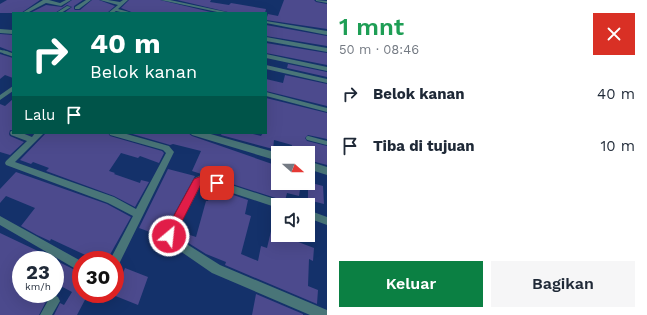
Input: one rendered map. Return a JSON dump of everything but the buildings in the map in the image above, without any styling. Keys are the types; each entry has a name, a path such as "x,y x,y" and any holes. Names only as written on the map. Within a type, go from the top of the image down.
{"street":[{"path":"26,12 46,1 61,5 69,0"},
{"path":"77,8 88,0"},
{"path":"102,0 121,4"},
{"path":"111,12 126,0"},
{"path":"163,0 224,12"},
{"path":"318,0 327,2"},
{"path":"60,12 69,7"},
{"path":"114,9 127,12"},
{"path":"267,22 327,33"},
{"path":"0,31 12,32"},
{"path":"267,39 327,50"},
{"path":"267,56 327,69"},
{"path":"267,67 327,81"},
{"path":"0,87 8,93"},
{"path":"267,94 327,110"},
{"path":"17,134 33,140"},
{"path":"39,134 9,163 111,200 138,214"},
{"path":"117,134 166,148 170,152 120,251"},
{"path":"198,134 271,155"},
{"path":"315,167 327,171"},
{"path":"271,202 201,179 198,181 169,236 170,239 216,269 324,315"},
{"path":"315,217 327,221"},
{"path":"0,220 72,262"},
{"path":"46,315 53,303"}],"lane":[{"path":"0,51 12,55"},
{"path":"308,138 327,143"}],"route":[{"path":"169,236 198,181 204,179 217,183"}]}
